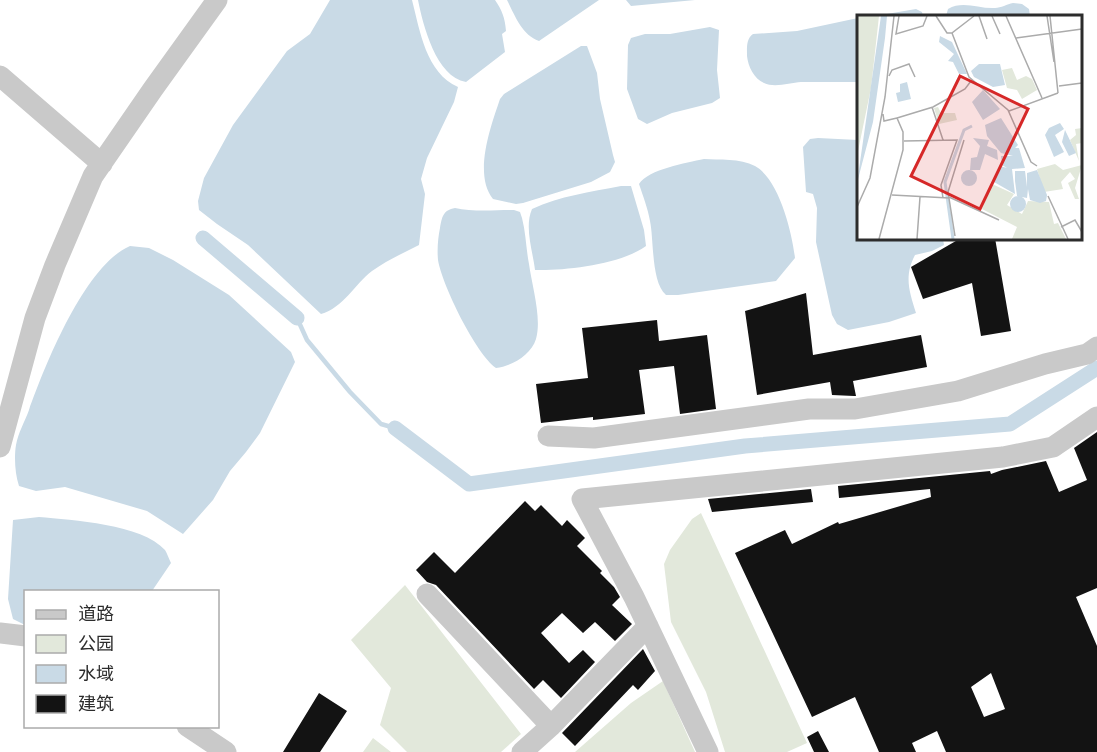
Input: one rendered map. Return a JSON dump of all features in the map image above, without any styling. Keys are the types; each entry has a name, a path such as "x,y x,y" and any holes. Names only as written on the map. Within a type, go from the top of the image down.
{"street":[{"path":"0,447 35,318 93,176 218,0"},
{"path":"0,76 102,164"},
{"path":"548,436 594,438 808,409 855,409 958,391 1045,364 1087,354 1097,347"},
{"path":"708,752 648,626 582,500 1003,457 1053,447 1097,417"},
{"path":"427,594 551,726"},
{"path":"522,752 551,726 648,626"},
{"path":"0,633 24,636"},
{"path":"190,728 226,752"}],"green space":[{"path":"701,513 807,743 787,752 725,752 706,692 671,622 664,564 670,550 692,519"},
{"path":"405,585 521,734 501,752 407,752 380,725 391,688 351,640"},
{"path":"663,681 695,752 575,752 631,703"},
{"path":"373,738 391,752 363,752"}],"water":[{"path":"330,0 412,0 431,61 447,81 458,87 454,102 427,158 421,179 425,194 419,245 372,271 336,307 321,314 248,245 199,210 198,201 204,178 233,125 287,51 310,34"},
{"path":"418,0 495,0 505,22 506,31 502,34 505,52 466,82 456,78 439,60 427,36"},
{"path":"507,0 599,0 539,41 524,30"},
{"path":"626,0 695,0 631,6"},
{"path":"1013,3 1022,4 1029,9 1030,15 946,15 948,9 959,5 1000,7"},
{"path":"916,9 923,15 881,15"},
{"path":"857,18 857,82 801,82 772,85 760,81 750,68 747,56 749,38 753,34 797,31"},
{"path":"710,27 719,30 717,70 720,98 712,103 672,113 647,124 638,119 627,89 628,45 631,38 645,34 670,34"},
{"path":"581,46 587,46 597,73 600,99 615,162 610,172 591,182 523,203 516,204 493,199 484,177 484,163 500,99 504,94"},
{"path":"810,139 857,140 857,240 943,240 944,245 915,255 912,263 909,284 916,313 889,322 848,330 837,324 832,315 816,242 817,208 813,194 806,192 803,147"},
{"path":"704,159 749,163 771,182 783,207 795,258 776,281 678,295 666,295 661,289 655,271 649,216 639,184 651,174"},
{"path":"631,186 644,230 646,246 608,262 562,269 535,270 529,231 532,209 587,192"},
{"path":"455,208 520,212 536,302 538,331 530,350 520,359 508,365 496,368 479,349 461,318 441,271 438,252 442,221 446,212"},
{"path":"130,246 149,248 173,260 229,295 291,352 295,362 260,433 230,471 213,500 183,534 147,511 65,487 36,491 19,486 15,466 20,432 45,368 69,318 97,273 113,257"},
{"path":"39,517 124,529 154,541 165,550 171,563 153,590 24,590 24,624 13,619 8,599 13,520"}],"building":[{"path":"958,240 995,240 1011,331 981,336 972,283 923,299 911,267"},
{"path":"806,293 813,355 921,335 927,367 853,381 856,396 832,395 830,382 757,395 745,311"},
{"path":"657,320 659,341 707,335 716,409 680,414 674,366 639,370 645,414 541,423 536,384 588,378 582,328"},
{"path":"1097,432 1097,588 1076,597 1097,646 1097,752 946,752 937,731 912,743 916,752 879,752 855,697 812,717 735,553 785,530 792,544 838,522 839,524 931,497 930,489 839,498 838,486 990,471 991,474 1046,461 1059,492 1087,480 1074,448","holes":["991,673 1005,709 984,717 971,687"]},
{"path":"811,489 813,502 712,512 708,499"},
{"path":"525,501 535,511 541,505 562,526 567,520 585,538 577,546 602,571 600,573 614,587 620,597 612,605 632,624 615,641 595,622 583,633 562,613 541,633 569,663 583,650 595,662 561,698 543,680 534,689 436,585 427,582 416,570 434,552 455,573"},
{"path":"643,649 655,671 638,690 633,685 575,746 562,733"},
{"path":"319,693 347,711 320,752 283,752"},
{"path":"818,731 829,752 814,752 807,737"}],"waterway":[{"path":"203,238 297,318"},
{"path":"297,318 307,340 350,392 381,424 395,428"},
{"path":"395,428 469,484 745,446 1010,424 1097,368"}]}
